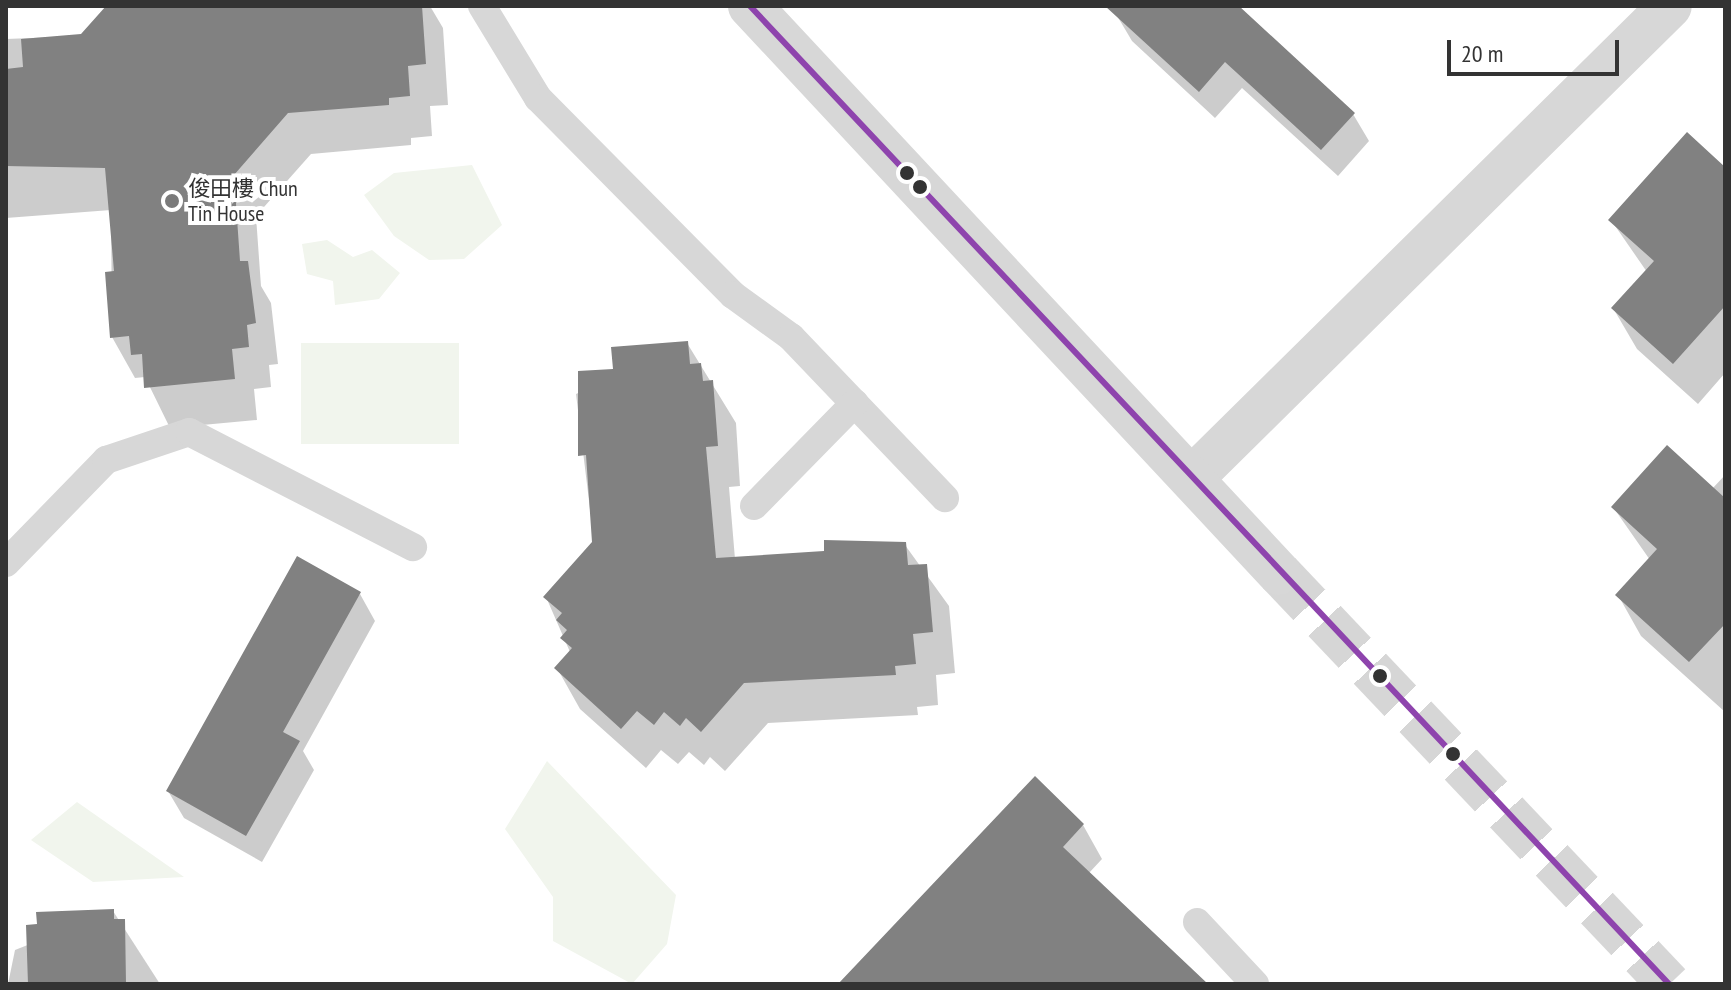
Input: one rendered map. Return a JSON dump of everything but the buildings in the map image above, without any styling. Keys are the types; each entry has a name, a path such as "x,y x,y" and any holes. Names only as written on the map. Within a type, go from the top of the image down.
{"street":[{"path":"750,6 1193,477 1279,573"},
{"path":"1193,477 1670,6"}],"lane":[{"path":"482,6 538,98 733,295 791,337 945,498"},
{"path":"754,506 855,403"},
{"path":"6,563 106,460 189,432 413,547"},
{"path":"1197,922 1255,984"}],"shaded area":[{"path":"472,165 502,225 464,259 429,260 394,236 364,195 394,173"},
{"path":"327,240 353,257 372,250 400,273 379,299 335,305 333,281 307,274 302,244"},
{"path":"301,343 459,343 459,444 301,444"},
{"path":"547,761 676,895 667,944 632,984 553,941 553,897 505,829"},
{"path":"77,802 184,877 93,882 31,840"}],"tunnel":[{"path":"1279,573 1669,984"}],"transit line":[{"path":"750,6 1669,984"}],"place":[{"name":"俊田樓 Chun Tin House","path":"172,201"}]}
